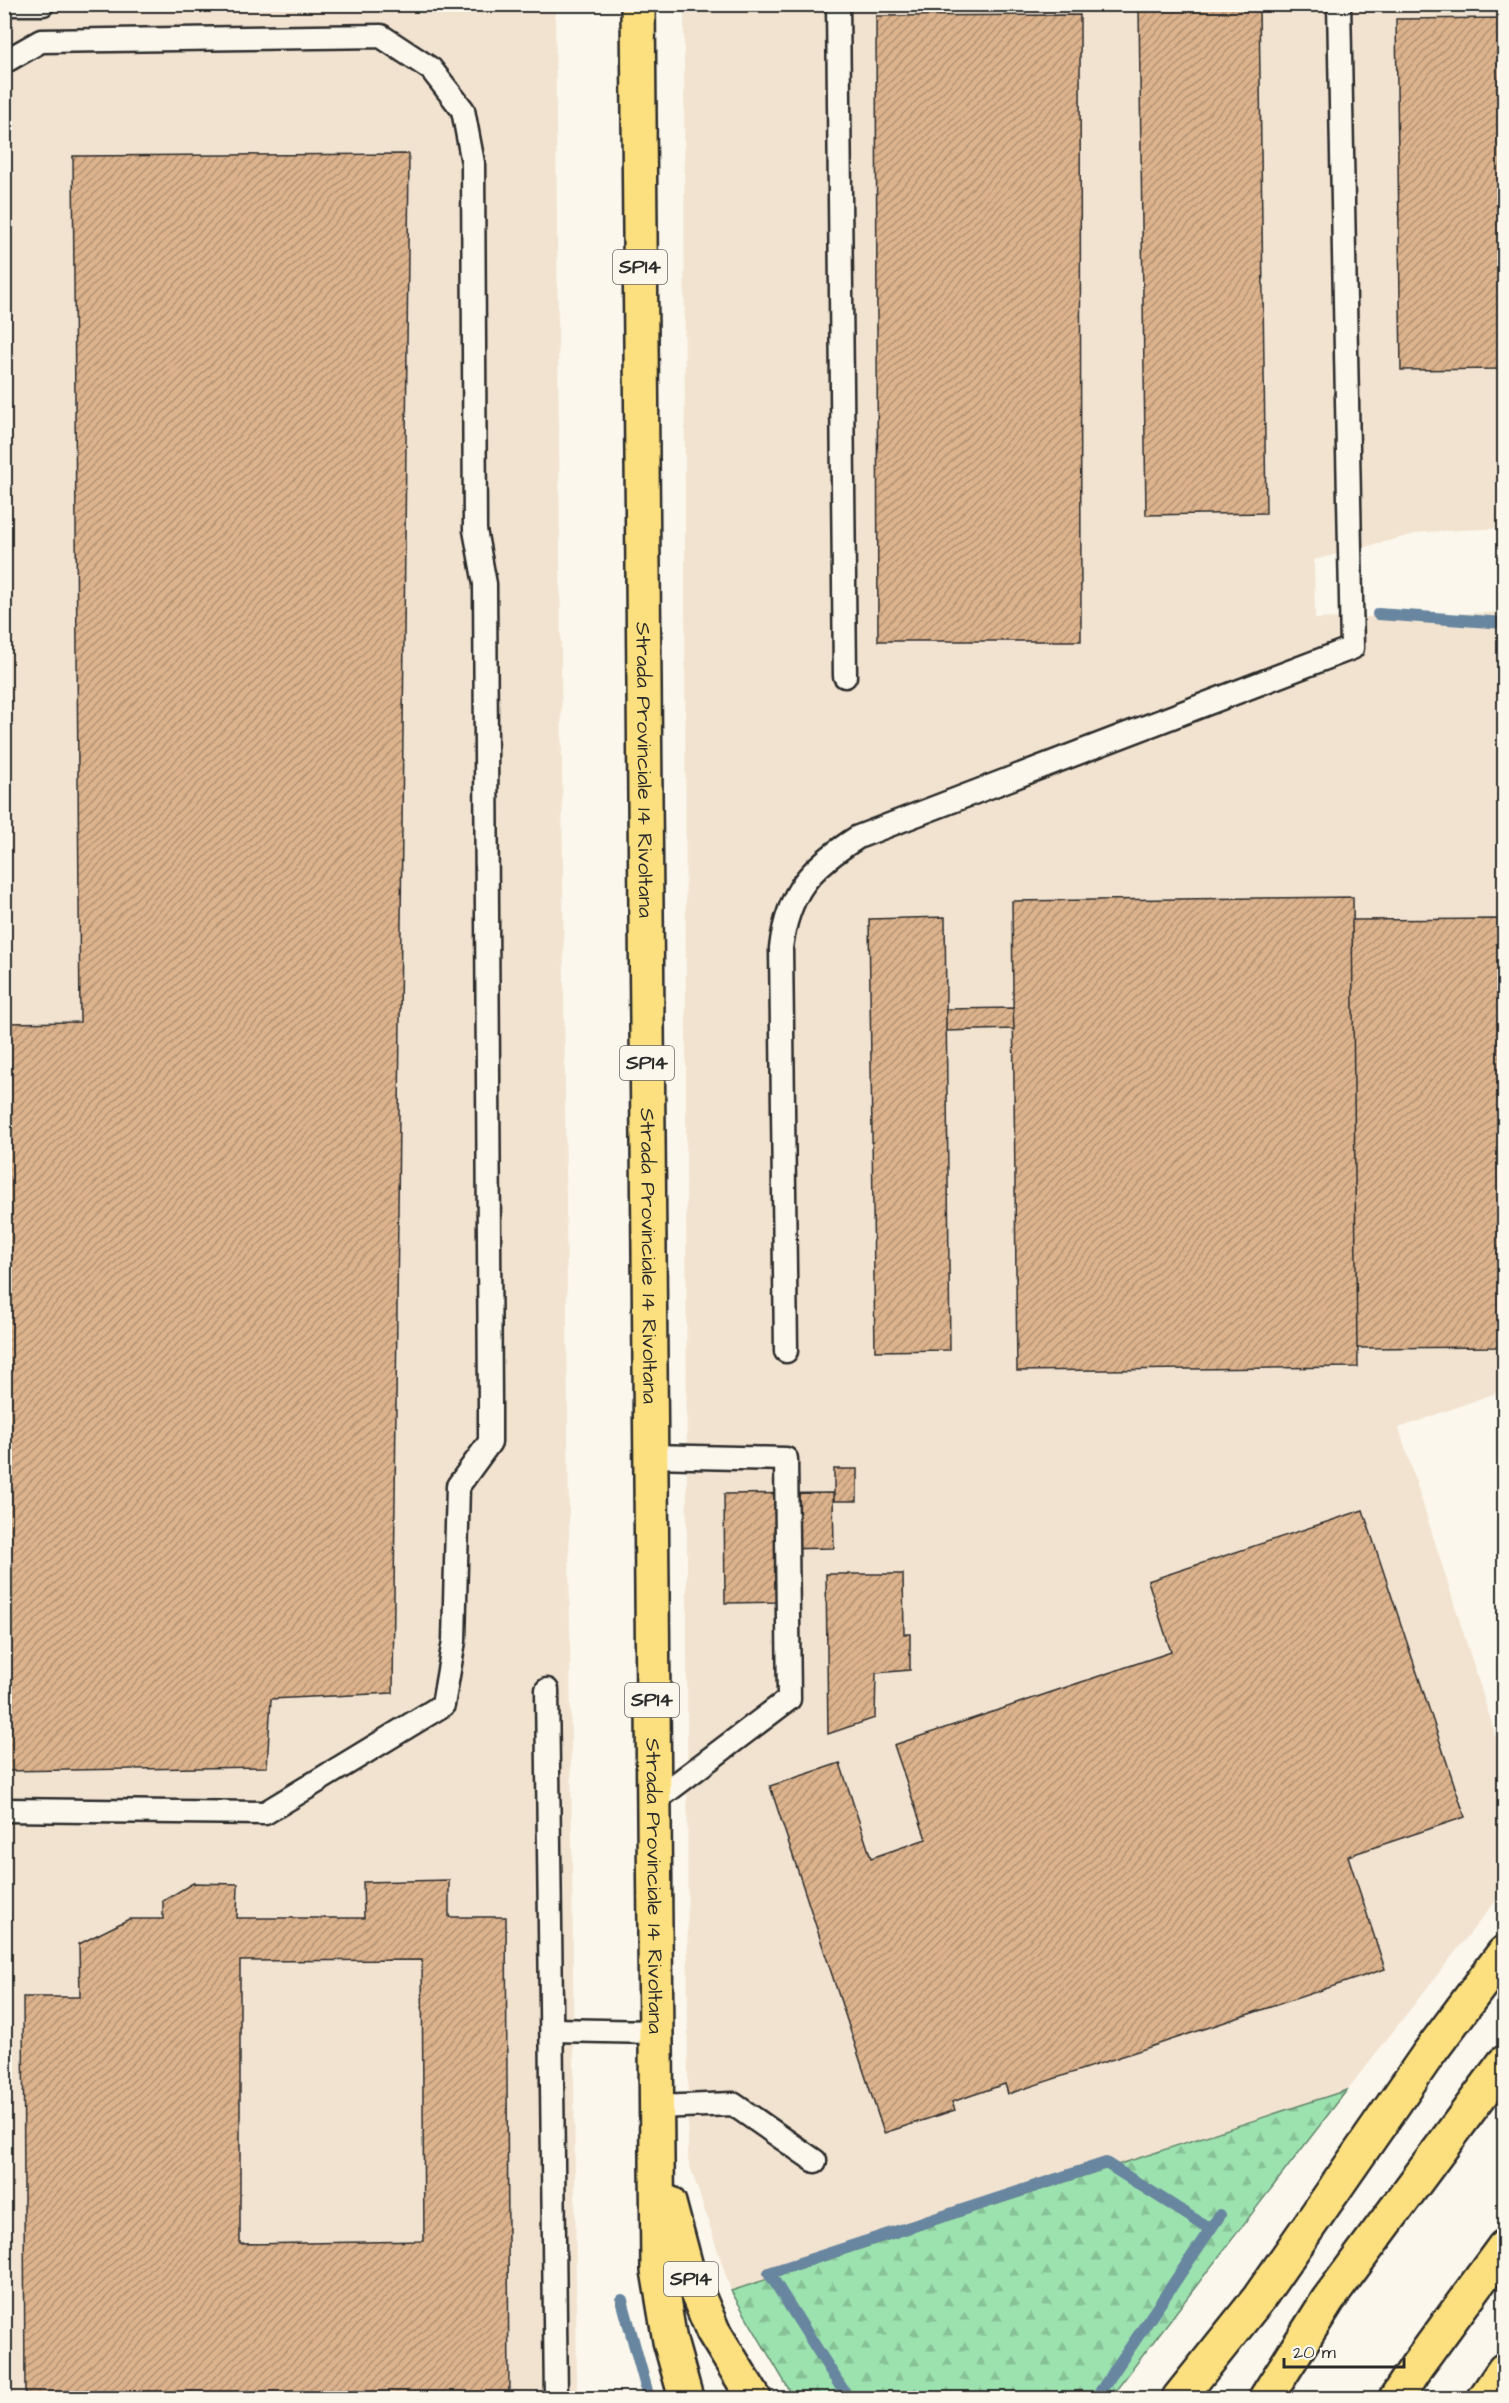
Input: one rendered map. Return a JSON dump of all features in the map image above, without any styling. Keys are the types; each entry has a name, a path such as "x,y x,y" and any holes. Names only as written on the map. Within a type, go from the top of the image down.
{"main road":[{"name":"Strada Provinciale 14 Rivoltana","path":"638,4 658,2270 670,2341 686,2398"},
{"path":"1179,2398 1259,2298 1427,2056 1504,1953"},
{"path":"1266,2398 1328,2300 1504,2063"},
{"name":"Strada Provinciale 14 Rivoltana","path":"656,2148 686,2267 713,2331 754,2398"},
{"path":"1396,2398 1504,2247"},
{"path":"1485,2398 1504,2370"}],"lane":[{"path":"7,4 43,4"},
{"path":"838,4 845,676"},
{"path":"786,1351 781,948 789,906 810,875 858,837 1352,648 1339,4"},
{"path":"4,62 41,41 381,36 431,69 464,110 473,163 476,530 485,584 490,1442 458,1486 454,1641 444,1705 265,1813 4,1810"},
{"path":"650,1456 786,1459 789,1699 653,1802"},
{"path":"548,1690 556,2398"},
{"path":"552,2030 655,2032"},
{"path":"656,2107 733,2104 815,2161"}],"shaded area":[{"path":"5,5 555,5 577,2398 5,2398"},
{"path":"684,5 1504,5 1504,528 1423,532 1314,560 1315,619 1504,612 1504,1390 1399,1428 1504,1762 1504,1890 1347,2090 731,2291 688,2160"}],"green space":[{"path":"1347,2090 1110,2398 794,2398 731,2291"}],"building":[{"path":"1259,6 1266,513 1146,515 1139,9"},
{"path":"1080,15 1081,641 878,641 876,16"},
{"path":"1504,18 1504,369 1401,370 1396,19"},
{"path":"409,154 393,1693 271,1699 267,1767 4,1771 4,1023 80,1022 73,156"},
{"path":"1353,897 1358,1367 1017,1371 1012,901"},
{"path":"945,917 950,1350 875,1351 869,919"},
{"path":"1504,919 1504,1347 1357,1348 1352,920"},
{"path":"1013,1008 1014,1029 946,1031 946,1009"},
{"path":"834,1469 857,1469 857,1501 834,1501"},
{"path":"833,1493 834,1548 777,1549 778,1602 725,1603 724,1494"},
{"path":"1363,1510 1465,1817 1348,1856 1385,1969 1008,2094 1005,2084 952,2102 955,2110 884,2133 770,1786 840,1763 871,1858 926,1839 894,1745 1171,1652 1148,1581"},
{"path":"826,1574 903,1574 904,1634 910,1634 910,1670 876,1673 875,1718 828,1734"},
{"path":"449,1880 449,1917 506,1917 509,2398 25,2398 23,1997 80,1997 79,1944 129,1919 163,1919 163,1901 193,1883 238,1884 237,1918 364,1918 363,1882","holes":["422,1960 424,2241 240,2244 240,1961"]}],"waterway":[{"path":"1378,614 1504,623"},
{"path":"848,2398 769,2273 1106,2163 1210,2229"},
{"path":"1096,2398 1220,2215"},
{"path":"622,2300 649,2398"}]}
